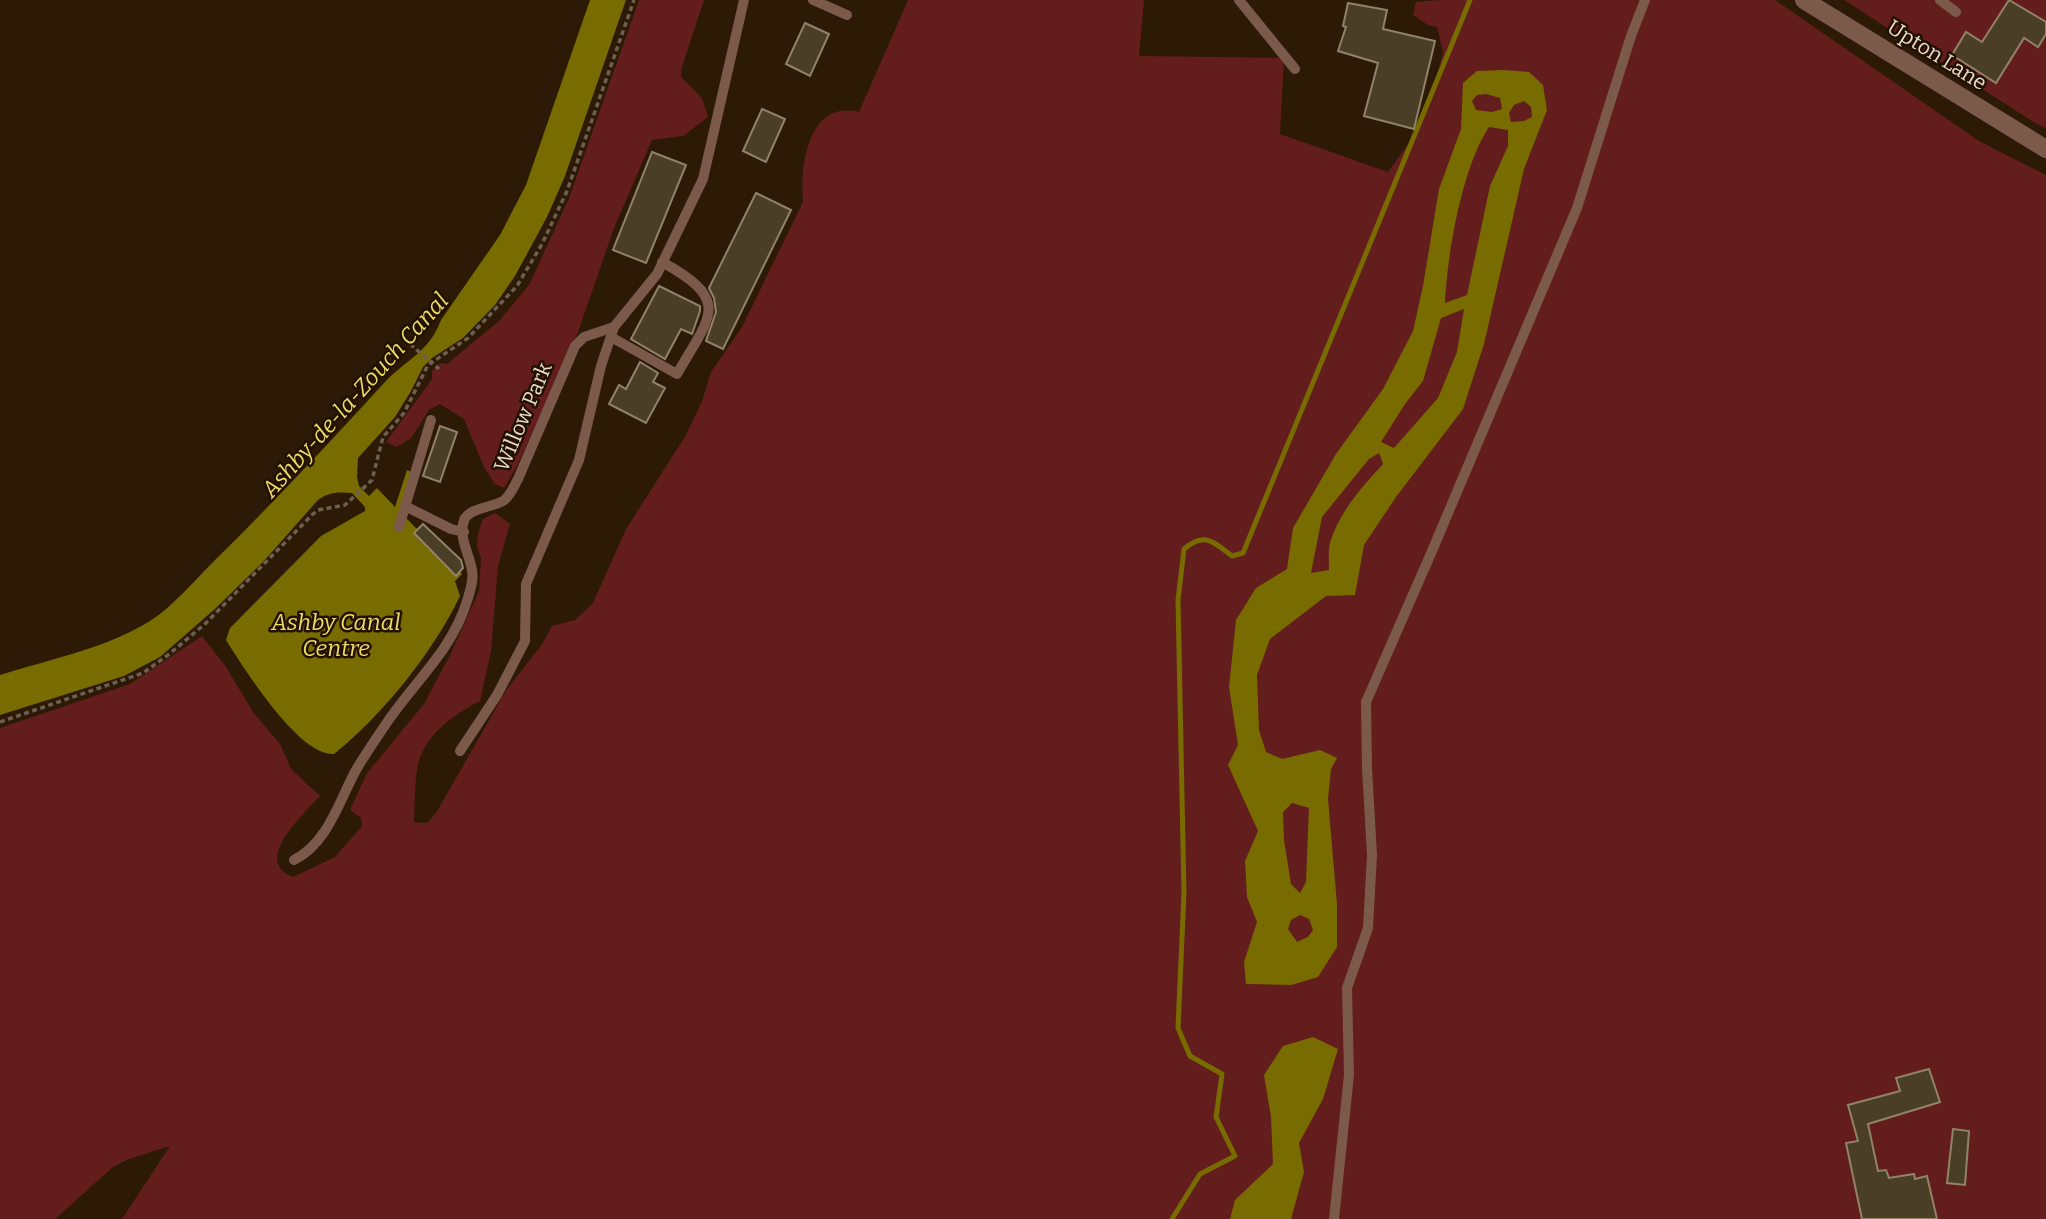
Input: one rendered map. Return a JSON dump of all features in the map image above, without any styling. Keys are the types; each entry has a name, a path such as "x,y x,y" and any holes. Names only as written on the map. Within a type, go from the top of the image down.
{"street":[{"name":"Upton Lane","path":"1804,0 2046,149"}],"lane":[{"name":"Willow Park","path":"464,532 464,521 468,514 506,500 575,346 584,338 612,332 657,274 706,171 744,0"},
{"path":"813,0 847,15"},
{"path":"1239,0 1295,69"},
{"path":"1334,1219 1349,1075 1347,988 1368,928 1372,855 1366,702 1577,208 1631,36 1645,0"},
{"path":"1940,0 1956,12"},
{"path":"460,751 497,695 525,641 526,584 579,460 601,366 612,332 677,374 706,323 709,308 702,290 695,282 662,262"},
{"path":"399,527 431,420"},
{"path":"294,860 307,854 337,813 356,771 390,718 424,678 454,632 466,604 473,579 472,567 464,547 464,532 451,529 405,506"}],"path":[{"path":"0,722 143,673 205,624 313,514 318,510 352,501 372,480 383,437 404,413 428,365 468,338 489,318 517,286 542,244 567,191 634,0"},
{"path":"410,344 439,369"}],"shaded area":[{"path":"639,0 704,0 681,77 702,98 708,117 683,136 652,140 614,228 578,332 518,464 504,488 495,484 484,467 464,419 440,404 429,410 411,438 397,447 386,442 432,379 432,371 440,363 447,364 499,321 529,285 569,198"},
{"path":"908,0 1144,0 1139,56 1284,58 1280,134 1388,172 1411,140 1435,83 1443,52 1437,27 1428,25 1413,15 1416,2 1775,0 1979,141 2046,175 2046,1219 122,1219 170,1146 113,1167 55,1219 0,1219 0,728 130,684 202,636 226,667 253,712 280,744 291,769 320,796 293,825 279,849 277,860 281,870 293,877 335,857 362,826 361,818 350,810 367,773 424,704 451,653 479,591 481,558 477,547 478,534 483,519 495,513 510,524 498,566 491,651 480,701 444,725 429,741 419,761 415,783 414,822 427,823 436,813 507,689 543,643 552,626 575,620 593,603 626,529 686,435 702,401 711,372 742,327 803,202 806,154 818,125 828,116 842,111 859,112"},
{"path":"1844,0 2046,0 2046,128 2035,123"}],"water":[{"name":"Ashby Canal Centre","path":"590,0 626,0 565,176 547,217 515,276 495,305 463,338 423,367 395,417 358,458 359,486 369,496 377,488 395,507 407,470 417,474 406,518 462,574 455,581 460,596 449,617 421,660 388,702 334,754 320,751 305,741 273,708 226,640 230,628 321,536 365,511 365,507 352,493 338,493 318,500 263,562 160,657 124,676 0,715 0,675 111,640 145,624 163,611 280,494 385,382 430,340 500,235 526,185"},
{"path":"1477,71 1529,72 1543,85 1547,110 1524,169 1484,344 1463,409 1396,497 1364,545 1355,595 1326,596 1270,639 1257,675 1259,730 1266,752 1282,759 1320,750 1337,758 1331,769 1328,799 1337,904 1337,947 1318,977 1291,985 1246,984 1244,962 1257,922 1247,897 1245,861 1258,831 1228,765 1238,745 1229,687 1236,620 1256,588 1287,569 1293,528 1336,454 1383,389 1413,331 1439,189 1461,129 1463,83","holes":["1486,94 1500,98 1502,109 1492,112 1476,110 1472,101 1477,95","1524,101 1531,107 1532,117 1511,122 1509,113 1514,105","1489,127 1508,130 1508,146 1490,186 1467,295 1445,303 1453,237 1471,165","1464,309 1457,352 1438,398 1394,448 1381,442 1423,381 1441,318","1379,453 1383,464 1352,500 1334,532 1329,546 1329,570 1311,573 1322,517 1369,459","1292,803 1309,808 1306,882 1300,893 1291,884 1283,812","1300,915 1309,919 1313,930 1308,937 1297,942 1288,929 1291,920"]},
{"path":"1313,1037 1338,1049 1323,1099 1299,1143 1304,1172 1291,1219 1230,1219 1235,1200 1273,1164 1271,1117 1264,1075 1283,1046"}],"building":[{"path":"2009,0 2046,22 2046,34 2038,47 2024,38 1996,83 1952,55 1966,32 1982,42"},
{"path":"1348,3 1387,10 1383,29 1435,41 1414,129 1364,116 1378,63 1338,51 1346,27 1343,26"},
{"path":"805,23 829,34 810,76 786,64"},
{"path":"762,109 785,119 766,162 743,151"},
{"path":"652,152 686,165 646,263 613,250"},
{"path":"756,193 791,210 723,349 706,341 716,312 709,288"},
{"path":"659,286 700,306 692,334 681,329 665,359 631,339"},
{"path":"640,362 658,373 653,382 665,388 646,423 609,404 619,385 626,389"},
{"path":"440,426 457,432 440,482 423,476"},
{"path":"423,524 461,560 463,568 456,576 414,533"},
{"path":"1929,1069 1940,1102 1868,1124 1878,1171 1886,1170 1889,1178 1914,1174 1915,1179 1927,1176 1937,1219 1862,1219 1846,1143 1858,1141 1848,1105 1900,1091 1896,1078"},
{"path":"1953,1129 1969,1131 1965,1185 1947,1183"}],"waterway":[{"path":"1172,1219 1200,1174 1235,1156 1216,1117 1222,1074 1190,1056 1178,1028 1184,893 1178,600 1184,549 1198,541 1209,540 1232,556 1243,553 1470,0"}],"water label":[{"name":"Ashby-de-la-Zouch Canal","path":"355,395"}]}
